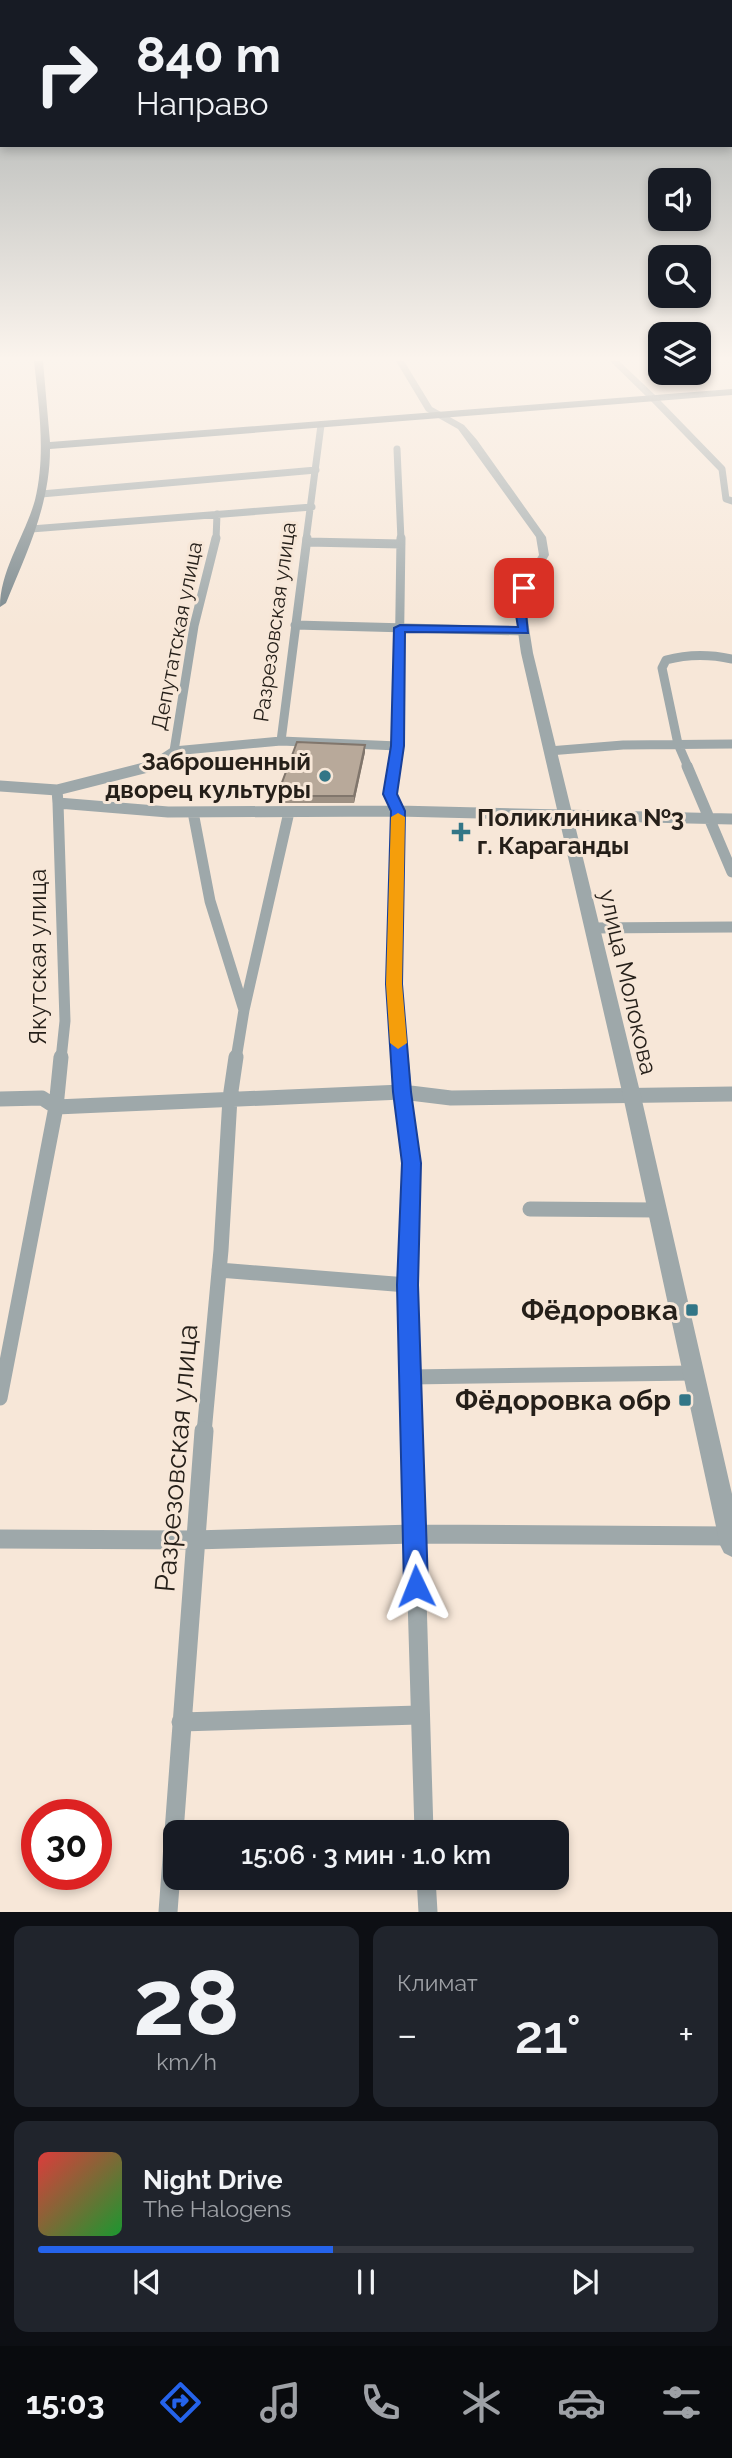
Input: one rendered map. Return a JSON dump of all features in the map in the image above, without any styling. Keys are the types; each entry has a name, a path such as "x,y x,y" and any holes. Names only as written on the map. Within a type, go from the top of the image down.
{"main road":[{"path":"0,603 31,529 41,494 44,450"}],"street":[{"name":"Разрезовская улица","path":"281,741 318,450"},
{"path":"397,450 401,544 398,746 390,794 398,811 394,984 402,1092 411,1163 408,1285 423,1820"},
{"name":"улица Молокова","path":"480,450 541,537 544,555 524,588 520,603 524,631 549,751 632,1096 731,1540"},
{"path":"702,450 722,471 726,499 732,501"},
{"path":"41,494 316,470"},
{"path":"722,471 732,472"},
{"path":"31,529 312,507"},
{"name":"Депутатская улица","path":"0,786 58,797 147,769 174,751 194,626 215,545 217,514"},
{"path":"307,542 401,544"},
{"path":"295,625 524,631"},
{"path":"732,659 718,655 681,656 666,660 662,668 678,744 732,872"},
{"path":"174,751 281,741 398,746"},
{"path":"549,751 732,744"},
{"path":"58,797 193,812 398,811 732,819"},
{"name":"Якутская улица","path":"0,1398 56,1107 65,1021 58,797"},
{"name":"Разрезовская улица","path":"193,812 210,901 244,1010"},
{"name":"Разрезовская улица","path":"168,1912 194,1540 219,1270 230,1098 244,1010 289,812"},
{"path":"591,928 732,928"},
{"path":"0,1100 42,1098 56,1107 402,1092 451,1098 732,1094"},
{"path":"530,1209 657,1210"},
{"path":"219,1270 408,1285"},
{"path":"410,1377 694,1373"},
{"path":"0,1539 194,1540 414,1534 731,1540"},
{"path":"181,1722 419,1715"},
{"path":"427,1890 428,1912"}],"building":[{"path":"297,742 365,745 354,796 277,796"}],"slow traffic":[{"path":"398,817 394,984 398,1043"}],"place":[{"name":"Заброшенный дворец культуры","path":"325,776"},
{"name":"Поликлиника №3 г. Караганды","path":"461,832"},
{"name":"Фёдоровка","path":"692,1310"},
{"name":"Фёдоровка обр","path":"685,1400"}],"route":[{"path":"416,1586 408,1285 411,1163 402,1092 394,984 398,811 390,794 398,746 400,628 524,631 520,603 524,588"}]}
